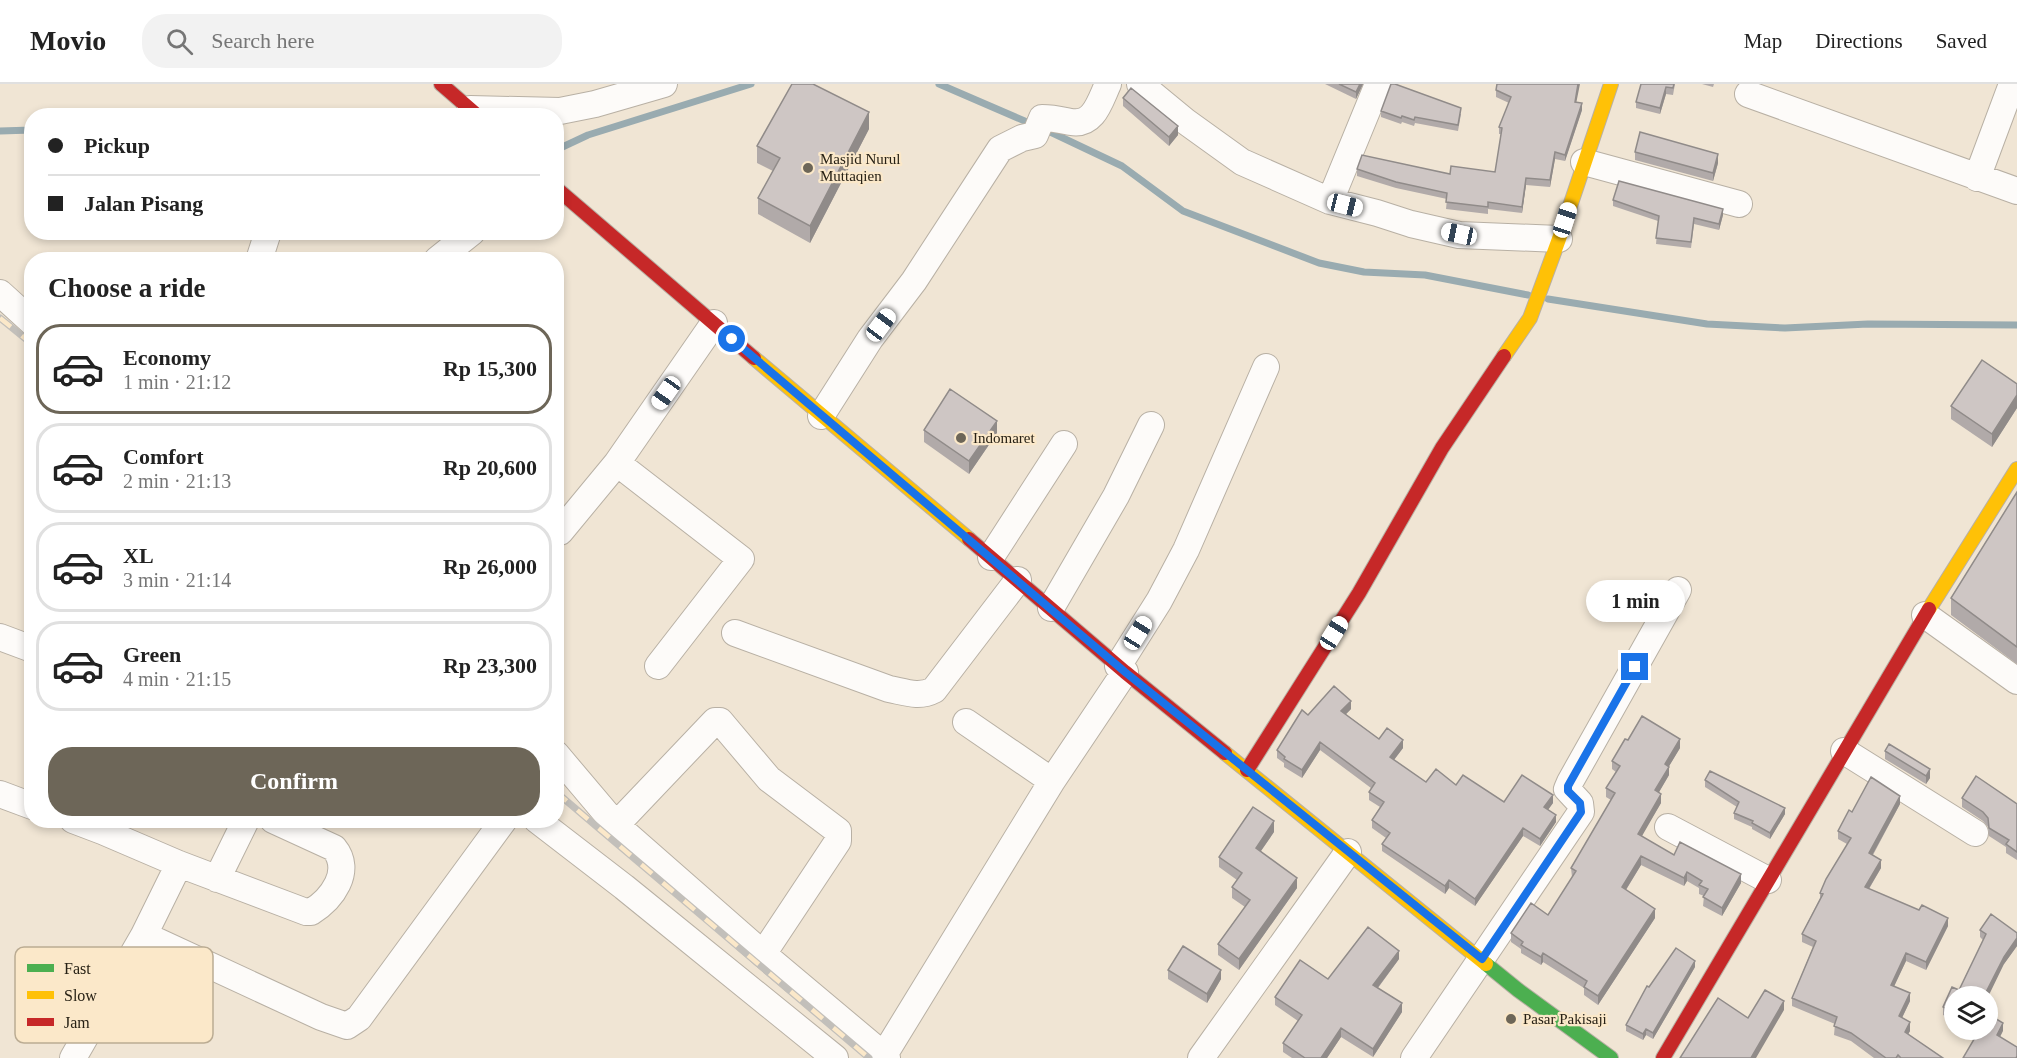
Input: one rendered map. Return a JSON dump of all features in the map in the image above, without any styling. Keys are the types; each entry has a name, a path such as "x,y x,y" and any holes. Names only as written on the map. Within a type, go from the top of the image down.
{"main road":[{"path":"441,84 469,108"},
{"path":"1247,770 1359,594 1442,448 1530,318 1611,84"},
{"path":"564,195 821,416 991,557 1121,669 1518,990 1611,1058"},
{"path":"1663,1058 1925,615 2010,495 2017,469"}],"street":[{"path":"564,110 595,104 664,84"},
{"path":"821,416 870,339 914,281 1000,149 1055,118 1075,122 1085,121 1092,117 1108,84"},
{"path":"1140,84 1185,122 1242,162 1330,201 1411,224 1459,234 1558,241"},
{"path":"1330,201 1378,84"},
{"path":"1977,178 2012,84"},
{"path":"1748,94 2017,191"},
{"path":"1584,162 1739,204"},
{"path":"452,252 464,240"},
{"path":"0,293 24,315"},
{"path":"564,527 618,463 714,323"},
{"path":"564,763 616,825 763,954 886,1057 1121,669 1159,601 1186,550 1266,367"},
{"path":"1051,608 1116,496 1151,425"},
{"path":"991,557 1064,444"},
{"path":"618,463 741,559 658,666"},
{"path":"735,633 889,689 925,694 934,690 1018,580"},
{"path":"1414,1058 1581,812 1580,803 1568,791 1568,786 1678,590"},
{"path":"1925,615 2017,681"},
{"path":"0,637 24,646"},
{"path":"616,825 715,721 720,721 769,779 838,831 838,841 763,954"},
{"path":"966,722 1052,781"},
{"path":"1844,751 1975,833"},
{"path":"0,794 24,803"},
{"path":"1668,827 1768,880"},
{"path":"109,828 179,864 311,912 330,897 343,867 341,856 334,848 290,828"},
{"path":"217,879 242,828"},
{"path":"213,967 321,1017 346,1026 359,1018 498,828"},
{"path":"547,828 835,1058"},
{"path":"1201,1058 1348,852"},
{"path":"137,947 179,864"},
{"path":"144,935 170,947"},
{"path":"73,1058 82,1043"}],"building":[{"name":"Masjid Nurul Muttaqien","path":"792,84 813,84 869,112 810,226 758,198 780,158 757,146"},
{"path":"1339,84 1360,84 1356,92"},
{"path":"1391,84 1461,108 1458,125 1415,117 1414,120 1402,116 1401,118 1381,111"},
{"path":"1497,84 1578,84 1575,102 1582,103 1565,155 1555,152 1550,180 1526,178 1522,207 1488,202 1488,207 1446,202 1447,193 1396,182 1357,169 1362,155 1450,174 1451,166 1495,172 1502,128 1499,127 1511,97 1496,90"},
{"path":"1641,84 1674,84 1673,88 1666,87 1660,108 1636,102"},
{"path":"1131,88 1178,126 1169,137 1123,98"},
{"path":"1640,132 1718,154 1713,173 1635,152"},
{"path":"1619,181 1723,209 1719,224 1694,218 1691,242 1656,238 1659,216 1613,200"},
{"path":"1982,360 2017,384 2017,395 1992,434 1951,406"},
{"name":"Indomaret","path":"950,389 997,421 969,461 924,430"},
{"path":"2017,492 2017,647 1951,598"},
{"path":"1334,686 1351,701 1341,711 1379,739 1387,728 1403,740 1390,757 1426,782 1436,769 1456,785 1463,775 1504,802 1522,775 1553,795 1544,807 1556,815 1540,839 1523,828 1475,899 1449,880 1445,886 1382,844 1390,833 1372,820 1384,802 1369,792 1375,783 1320,742 1302,770 1284,759 1285,757 1277,750 1302,710 1308,715"},
{"path":"1642,716 1680,739 1665,764 1669,767 1655,790 1661,794 1638,834 1674,855 1680,842 1741,874 1722,908 1703,897 1708,889 1699,885 1702,881 1687,872 1684,878 1641,856 1622,887 1655,909 1598,996 1584,987 1587,981 1543,953 1541,957 1521,945 1523,942 1511,933 1531,903 1548,915 1576,871 1571,868 1615,793 1606,788 1620,766 1612,761"},
{"path":"1889,744 1930,769 1926,776 1885,751"},
{"path":"1710,771 1785,808 1770,833 1752,823 1753,821 1734,813 1739,802 1705,780"},
{"path":"1976,776 2017,804 2017,852 2006,844 2009,840 1989,828 1988,818 1983,812 1962,798"},
{"path":"1871,777 1900,796 1869,853 1881,860 1865,887 1919,910 1922,905 1948,918 1926,962 1906,953 1891,985 1910,993 1899,1016 1910,1022 1905,1032 1943,1058 1901,1058 1898,1055 1896,1058 1886,1058 1851,1033 1834,1026 1837,1017 1792,998 1816,941 1802,934 1823,894 1820,893 1826,879 1851,838 1838,831 1849,810 1852,812"},
{"path":"1253,807 1274,821 1256,848 1297,878 1239,959 1218,944 1250,900 1232,887 1242,873 1219,857"},
{"path":"1991,914 2017,933 2017,938 1989,986 1961,986 1986,934 1980,930"},
{"path":"1368,927 1399,951 1373,985 1402,1003 1373,1049 1341,1028 1321,1058 1305,1058 1283,1043 1302,1015 1275,997 1300,960 1328,979"},
{"path":"1183,946 1221,970 1207,994 1168,970"},
{"path":"1676,948 1695,961 1653,1033 1646,1029 1643,1034 1626,1025 1647,986 1649,987"},
{"path":"1765,990 1784,1001 1751,1058 1680,1058 1718,998 1748,1018"},
{"path":"1998,1020 2003,1023 1998,1033"},
{"path":"1998,1036 2017,1047 2016,1058 1963,1058 1974,1040 1998,1040"}],"waterway":[{"path":"564,146 588,135 751,84"},
{"path":"939,84 1034,125"},
{"path":"1044,129 1122,166 1183,211 1319,263 1364,272 1425,275 1528,295"},
{"path":"0,131 24,130"},
{"path":"1548,299 1707,324 1785,328 1868,324 2017,325"}],"railway":[{"path":"0,318 24,338"},
{"path":"564,799 869,1058"}],"traffic: fast":[{"path":"1486,964 1611,1058"}],"traffic: slow":[{"path":"1504,356 1530,318 1611,84"},
{"path":"754,358 969,539"},
{"path":"1929,609 2017,469"},
{"path":"1225,753 1486,964"}],"traffic: jam":[{"path":"441,84 469,108"},
{"path":"564,195 754,358"},
{"path":"1247,770 1359,593 1442,448 1504,356"},
{"path":"969,539 1125,672 1225,753"},
{"path":"1663,1058 1929,609"}],"place":[{"name":"Masjid Nurul Muttaqien","path":"808,168"},
{"name":"Indomaret","path":"961,438"},
{"name":"Pasar Pakisaji","path":"1511,1019"}],"route":[{"path":"732,339 1125,672 1482,959 1581,812 1580,803 1568,791 1568,786 1635,667"}]}
